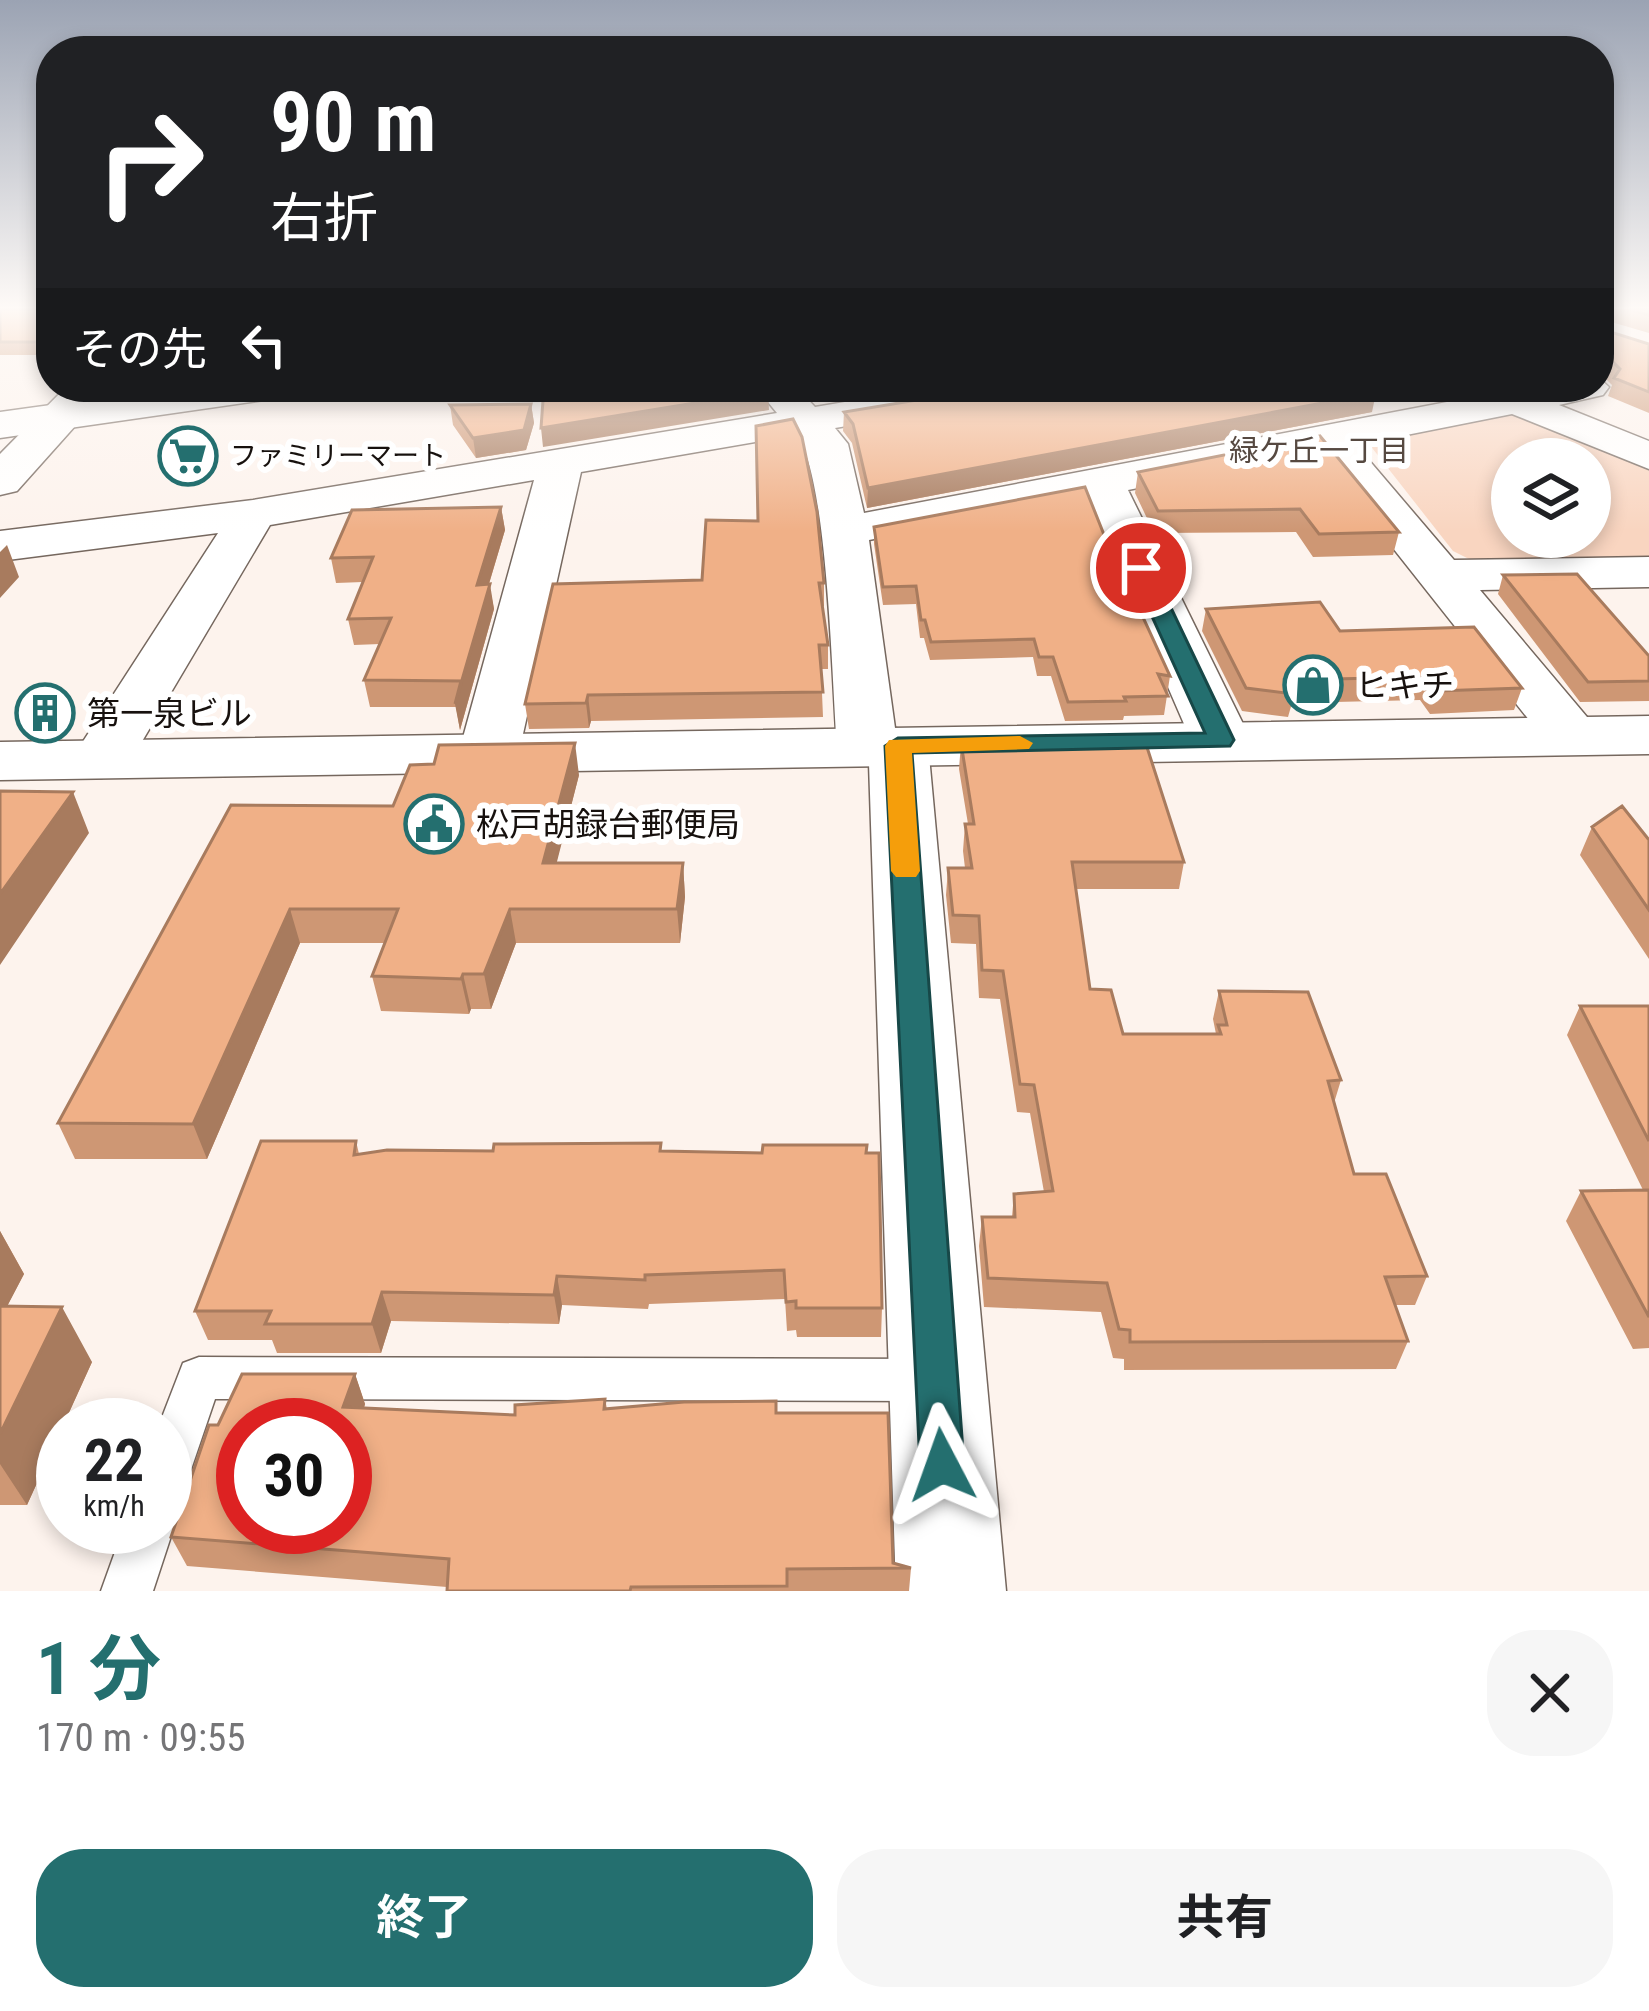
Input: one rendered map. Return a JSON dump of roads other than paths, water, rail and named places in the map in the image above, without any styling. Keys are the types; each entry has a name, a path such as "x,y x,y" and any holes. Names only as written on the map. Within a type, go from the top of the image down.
{"main road":[{"path":"0,425 77,402"},
{"path":"0,481 77,402"},
{"path":"0,761 1649,735"}],"street":[{"path":"844,531 1509,402"},
{"path":"1516,402 1649,456"},
{"path":"0,546 254,514 561,462 790,403 827,444 883,746 951,1591"},
{"path":"1327,437 1573,736"},
{"path":"489,752 561,462"},
{"path":"1102,481 1221,740"},
{"path":"101,760 254,514"},
{"path":"1442,574 1649,572"}],"lane":[{"path":"192,1399 199,1378 937,1380"},
{"path":"127,1591 140,1554"}],"place":[{"name":"ファミリーマート","path":"188,456"},
{"name":"ヒキチ","path":"1313,685"},
{"name":"第一泉ビル","path":"45,713"},
{"name":"松戸胡録台郵便局","path":"434,824"}],"district":[{"name":"緑ケ丘一丁目","path":"1319,451"}]}
